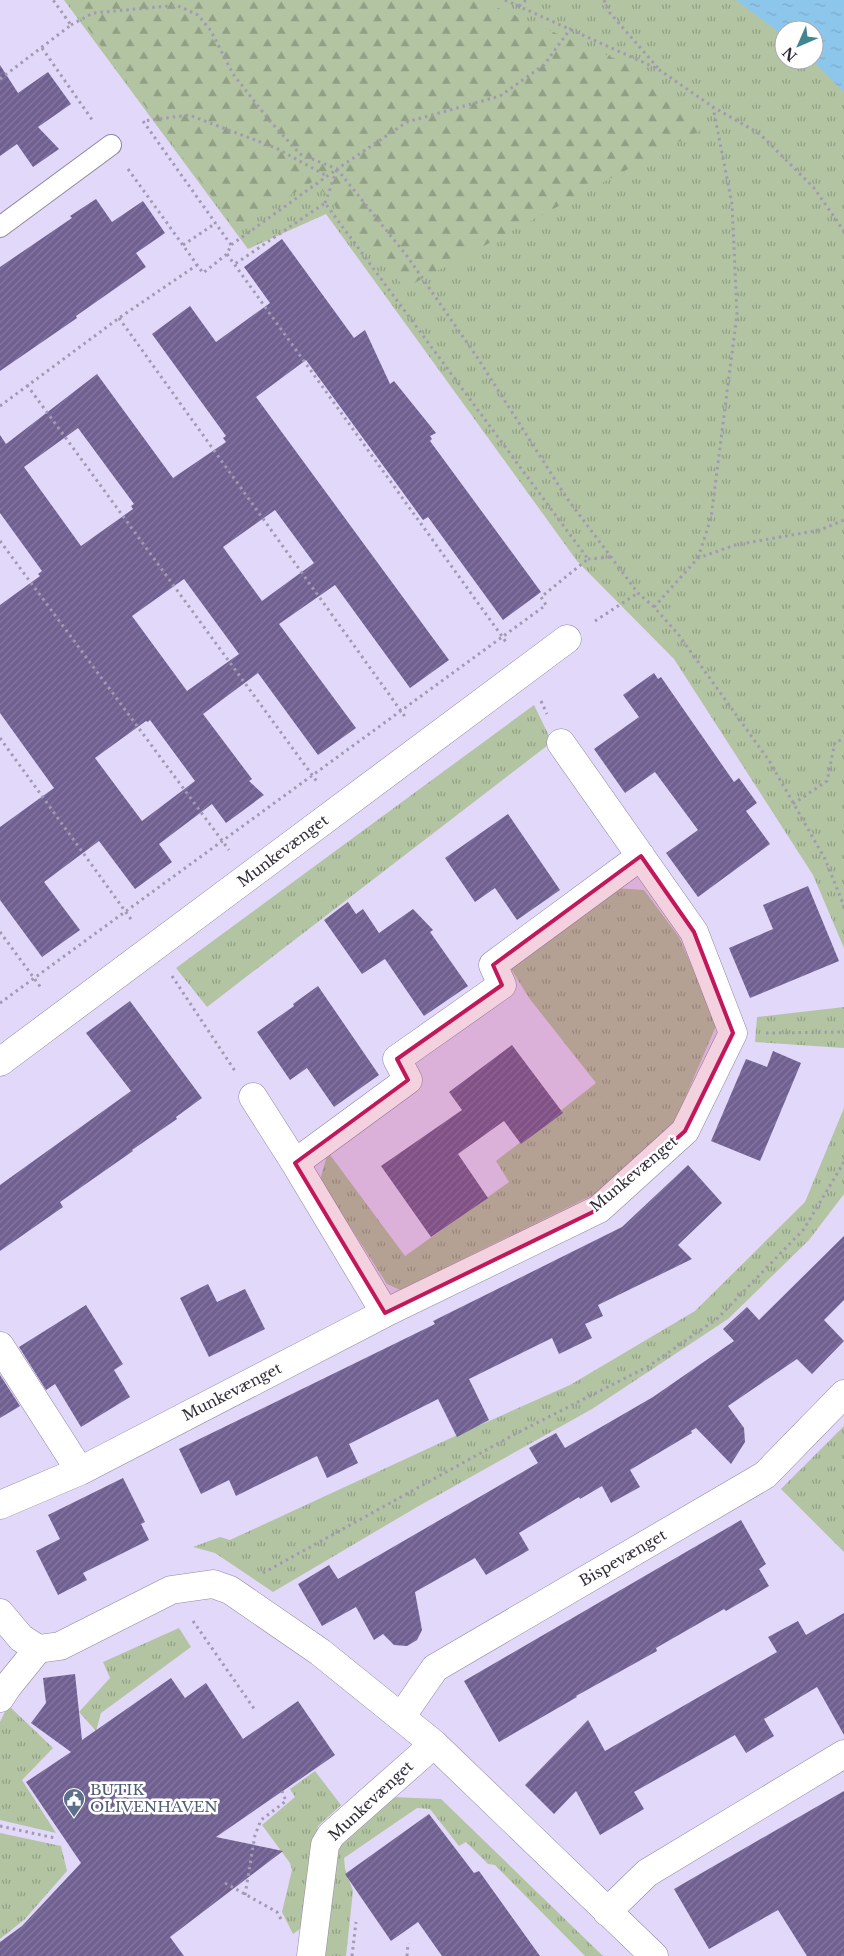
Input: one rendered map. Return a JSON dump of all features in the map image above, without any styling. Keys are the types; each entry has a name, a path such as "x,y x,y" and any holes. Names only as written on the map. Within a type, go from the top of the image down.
{"street":[{"name":"Munkevænget","path":"0,1062 567,640"},
{"path":"561,744 694,932 733,1033"},
{"path":"295,1163 408,1080 397,1059 502,985 492,965 641,856"},
{"name":"Munkevænget","path":"0,1506 80,1470 385,1313 599,1209 685,1131 733,1033"},
{"path":"253,1097 385,1313"},
{"path":"0,1346 80,1470"},
{"name":"Bispevænget","path":"401,1717 435,1668 765,1476 844,1394"},
{"path":"0,1612 21,1638 38,1648 60,1646 171,1590 213,1584 230,1590 320,1652 434,1744 654,1956"},
{"path":"0,1698 38,1648"},
{"name":"Munkevænget","path":"311,1956 325,1845 331,1834 434,1744"},
{"path":"607,1912 647,1873 844,1754"}],"lane":[{"path":"0,227 111,145"}],"path":[{"path":"53,0 71,25"},
{"path":"505,0 658,68 713,107 760,134 814,188 844,231"},
{"path":"519,6 526,0"},
{"path":"604,0 610,13 658,68"},
{"path":"0,79 71,25 93,13 178,6 198,15 212,31 233,74 269,120 300,154 336,169 407,256 477,357 566,497 638,593 654,607 678,634 770,762 825,859 844,906"},
{"path":"42,48 203,273 227,254 232,244 336,169 407,122 500,96 544,65 571,28"},
{"path":"654,607 698,558 711,518 737,314 732,204 713,107"},
{"path":"232,244 143,121 189,115 276,148 327,176"},
{"path":"235,264 325,203 336,169"},
{"path":"325,203 588,559"},
{"path":"183,245 216,222"},
{"path":"227,254 526,670 561,744"},
{"path":"0,406 119,318 197,265"},
{"path":"119,318 426,744"},
{"path":"27,386 338,810"},
{"path":"698,558 735,545 820,530 844,520"},
{"path":"0,541 249,876"},
{"path":"0,1004 546,605 541,597 588,559 611,557"},
{"path":"567,640 638,593"},
{"path":"0,738 152,948 253,1097"},
{"path":"793,804 827,781 835,742 844,739"},
{"path":"0,932 61,1016"},
{"path":"733,1033 844,1032"},
{"path":"230,1590 517,1433 649,1366 718,1318 804,1229 844,1162"},
{"path":"171,1590 256,1710"},
{"path":"245,1895 255,1835 261,1820 286,1801 282,1791"},
{"path":"0,1826 56,1838"},
{"path":"225,1884 277,1912 286,1926"},
{"path":"352,1956 356,1922"},
{"path":"407,1956 408,1943"}],"highlighted area":[{"path":"641,856 694,932 733,1033 685,1131 599,1209 385,1313 295,1163 408,1080 397,1059 502,985 493,965"}],"green space":[{"path":"64,0 844,0 844,948 813,875 674,659 577,561 326,214 248,249"},
{"path":"67,0 480,0 657,77 703,129 405,288 314,181 235,228"},
{"path":"534,705 552,742 207,1007 176,968"},
{"path":"616,888 644,890 679,937 717,1024 675,1121 595,1194 400,1290 387,1284 320,1180 328,1152 405,1256 509,1182 496,1161 596,1083 529,998 508,964"},
{"path":"844,1007 844,1048 755,1042 757,1017"},
{"path":"844,1108 844,1194 809,1240 728,1319 592,1409 417,1507 273,1592 215,1553 193,1547 220,1537 230,1540 570,1385 695,1311 805,1202"},
{"path":"844,1426 844,1552 781,1489"},
{"path":"179,1628 191,1647 101,1713 96,1731 79,1712 110,1678 103,1662"},
{"path":"8,1705 53,1748 22,1780 56,1833 0,1820 0,1722"},
{"path":"315,1771 341,1805 318,1826 301,1928 293,1934 282,1912 292,1870 290,1863 262,1825 295,1797 290,1789"},
{"path":"390,1797 441,1799 603,1956 585,1956 495,1865 488,1864 466,1842 459,1846 430,1809 417,1808 344,1858 345,1869 353,1891 346,1956 322,1956 334,1849"},
{"path":"0,1833 61,1846 67,1871 25,1919 0,1939"}],"water":[{"path":"736,0 844,0 844,92 822,70 824,70 824,20 774,20 774,28"}],"building":[{"path":"0,65 18,93 48,72 71,104 38,127 59,149 33,167 17,144 0,156"},
{"path":"96,199 112,222 143,201 165,233 136,253 146,267 76,316 77,318 0,371 0,267 72,218 70,216"},
{"path":"282,239 354,338 365,330 390,384 394,381 436,433 430,436 432,439 430,441 541,592 503,620 428,517 423,520 306,360 256,397 449,660 410,688 335,585 279,624 356,728 318,755 258,673 203,714 252,779 249,781 264,795 226,823 212,804 159,844 172,862 135,889 99,841 44,882 80,930 42,957 0,900 0,827 54,788 0,713 0,605 40,576 38,574 42,571 0,513 0,435 6,444 97,374 173,478 226,442 223,438 226,436 152,334 190,306 216,342 270,303 244,267","holes":["78,428 134,504 131,506 133,509 81,546 24,467","275,510 314,563 262,601 223,547","184,579 239,654 187,691 132,616","150,720 195,781 142,821 95,758 146,721"]},
{"path":"654,673 658,679 661,677 734,782 739,778 757,803 746,811 770,844 698,897 666,853 698,830 655,772 625,793 594,749 639,717 623,695"},
{"path":"508,814 560,890 517,920 495,888 475,902 445,858"},
{"path":"808,886 839,961 750,998 729,948 773,929 763,905"},
{"path":"348,902 356,914 363,909 379,933 413,909 433,930 430,932 468,986 424,1016 385,959 362,974 324,920"},
{"path":"318,986 379,1075 334,1107 307,1068 290,1080 257,1032 294,1006 293,1004"},
{"path":"130,1001 202,1098 176,1117 177,1119 60,1202 63,1207 0,1251 0,1185 131,1091 86,1033"},
{"path":"512,1045 563,1113 521,1144 504,1121 458,1154 488,1198 431,1237 381,1166 462,1110 449,1092"},
{"path":"773,1051 801,1063 760,1161 711,1141 746,1059 767,1067"},
{"path":"688,1165 722,1203 678,1245 692,1259 598,1305 603,1316 585,1324 592,1338 559,1354 552,1338 469,1379 489,1420 457,1437 438,1399 349,1444 358,1463 327,1478 317,1456 236,1496 229,1480 201,1494 179,1449 435,1324 433,1321 622,1227"},
{"path":"844,1236 844,1300 824,1320 844,1341 812,1374 797,1359 728,1406 744,1428 745,1442 731,1464 696,1428 691,1431 692,1433 630,1470 640,1487 611,1503 602,1486 580,1499 579,1497 519,1533 529,1550 486,1575 475,1558 415,1592 422,1630 417,1640 407,1646 394,1645 383,1634 374,1640 356,1607 322,1626 298,1584 329,1565 338,1579 538,1463 529,1448 556,1433 565,1448 653,1397 734,1341 723,1329 747,1307 759,1320"},
{"path":"208,1284 217,1302 245,1289 265,1329 209,1357 180,1298"},
{"path":"86,1305 123,1364 114,1370 130,1397 81,1427 55,1384 46,1390 19,1347"},
{"path":"0,1375 20,1406 0,1418"},
{"path":"123,1478 145,1522 141,1524 149,1540 83,1573 87,1580 58,1595 36,1551 60,1539 48,1515"},
{"path":"741,1520 766,1564 759,1569 769,1586 656,1648 657,1651 499,1742 464,1681"},
{"path":"844,1613 844,1735 817,1687 764,1719 774,1736 746,1753 735,1735 634,1792 644,1809 600,1835 576,1791 554,1814 525,1785 588,1720 605,1751 777,1652 768,1637 798,1621 806,1635"},
{"path":"75,1674 82,1740 171,1678 185,1698 206,1683 243,1739 298,1701 335,1755 216,1837 283,1851 170,1937 184,1956 0,1956 0,1942 22,1926 81,1863 26,1782 71,1752 31,1723 46,1703 43,1678"},
{"path":"844,1791 844,1956 807,1956 778,1910 709,1949 674,1889"},
{"path":"429,1814 474,1873 479,1871 540,1956 442,1956 418,1922 391,1941 345,1874"}],"place":[{"name":"BUTIK OLIVENHAVEN","path":"74,1818"}]}
